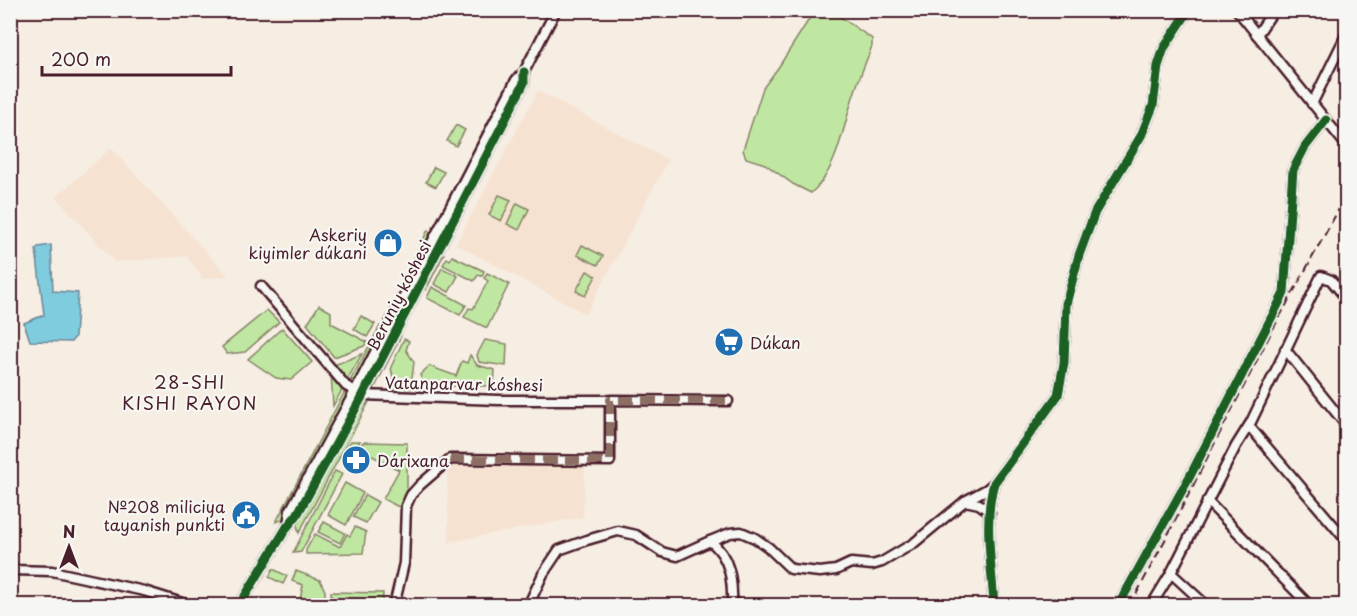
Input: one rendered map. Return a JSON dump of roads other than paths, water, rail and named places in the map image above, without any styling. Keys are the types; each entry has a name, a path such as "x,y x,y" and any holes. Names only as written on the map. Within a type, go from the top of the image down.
{"street":[{"name":"Beruniy kóshesi","path":"239,606 287,527 290,511 359,393 474,171 516,80 524,72 556,10"},
{"path":"528,606 543,574 559,550 618,531 636,535 662,552 677,556 730,533 741,532 768,547 791,569 820,572 836,570 851,563 872,565 882,562 914,543 964,501 994,483 1058,395 1064,363 1066,304 1079,255 1095,212 1142,136 1153,106 1158,66 1164,48 1189,10"},
{"path":"1237,10 1347,145"},
{"path":"1257,35 1274,10"},
{"path":"1312,104 1347,35"},
{"path":"1118,606 1190,476 1284,292 1293,171 1305,147 1326,120"},
{"path":"1151,606 1249,426 1321,276 1331,280 1347,298"},
{"path":"261,286 346,386 359,393"},
{"path":"1285,349 1347,425"},
{"name":"Vatanparvar kóshesi","path":"359,393 498,400 728,401"},
{"path":"394,606 404,563 406,506 411,495 427,478 450,459 610,461 608,400"},
{"path":"1249,426 1347,540"},
{"path":"994,483 990,512 994,606"},
{"path":"964,501 979,504 990,512"},
{"path":"1207,501 1310,606"},
{"path":"710,541 720,548 725,557 733,589 732,606"},
{"path":"10,570 52,571 144,591 192,606"},
{"path":"1171,573 1207,606"}],"water":[{"path":"51,245 53,291 78,293 75,337 71,342 30,341 24,323 44,315 36,249"}],"railway":[{"path":"1130,606 1273,329 1346,196"}],"place":[{"name":"Askeriy kiyimler dúkani","path":"388,243"},
{"name":"Dúkan","path":"729,342"},
{"name":"Dárixana","path":"356,460"},
{"name":"№208 miliciya tayanish punkti","path":"246,515"}],"district":[{"name":"28-SHI KISHI RAYON","path":"190,391"}]}
